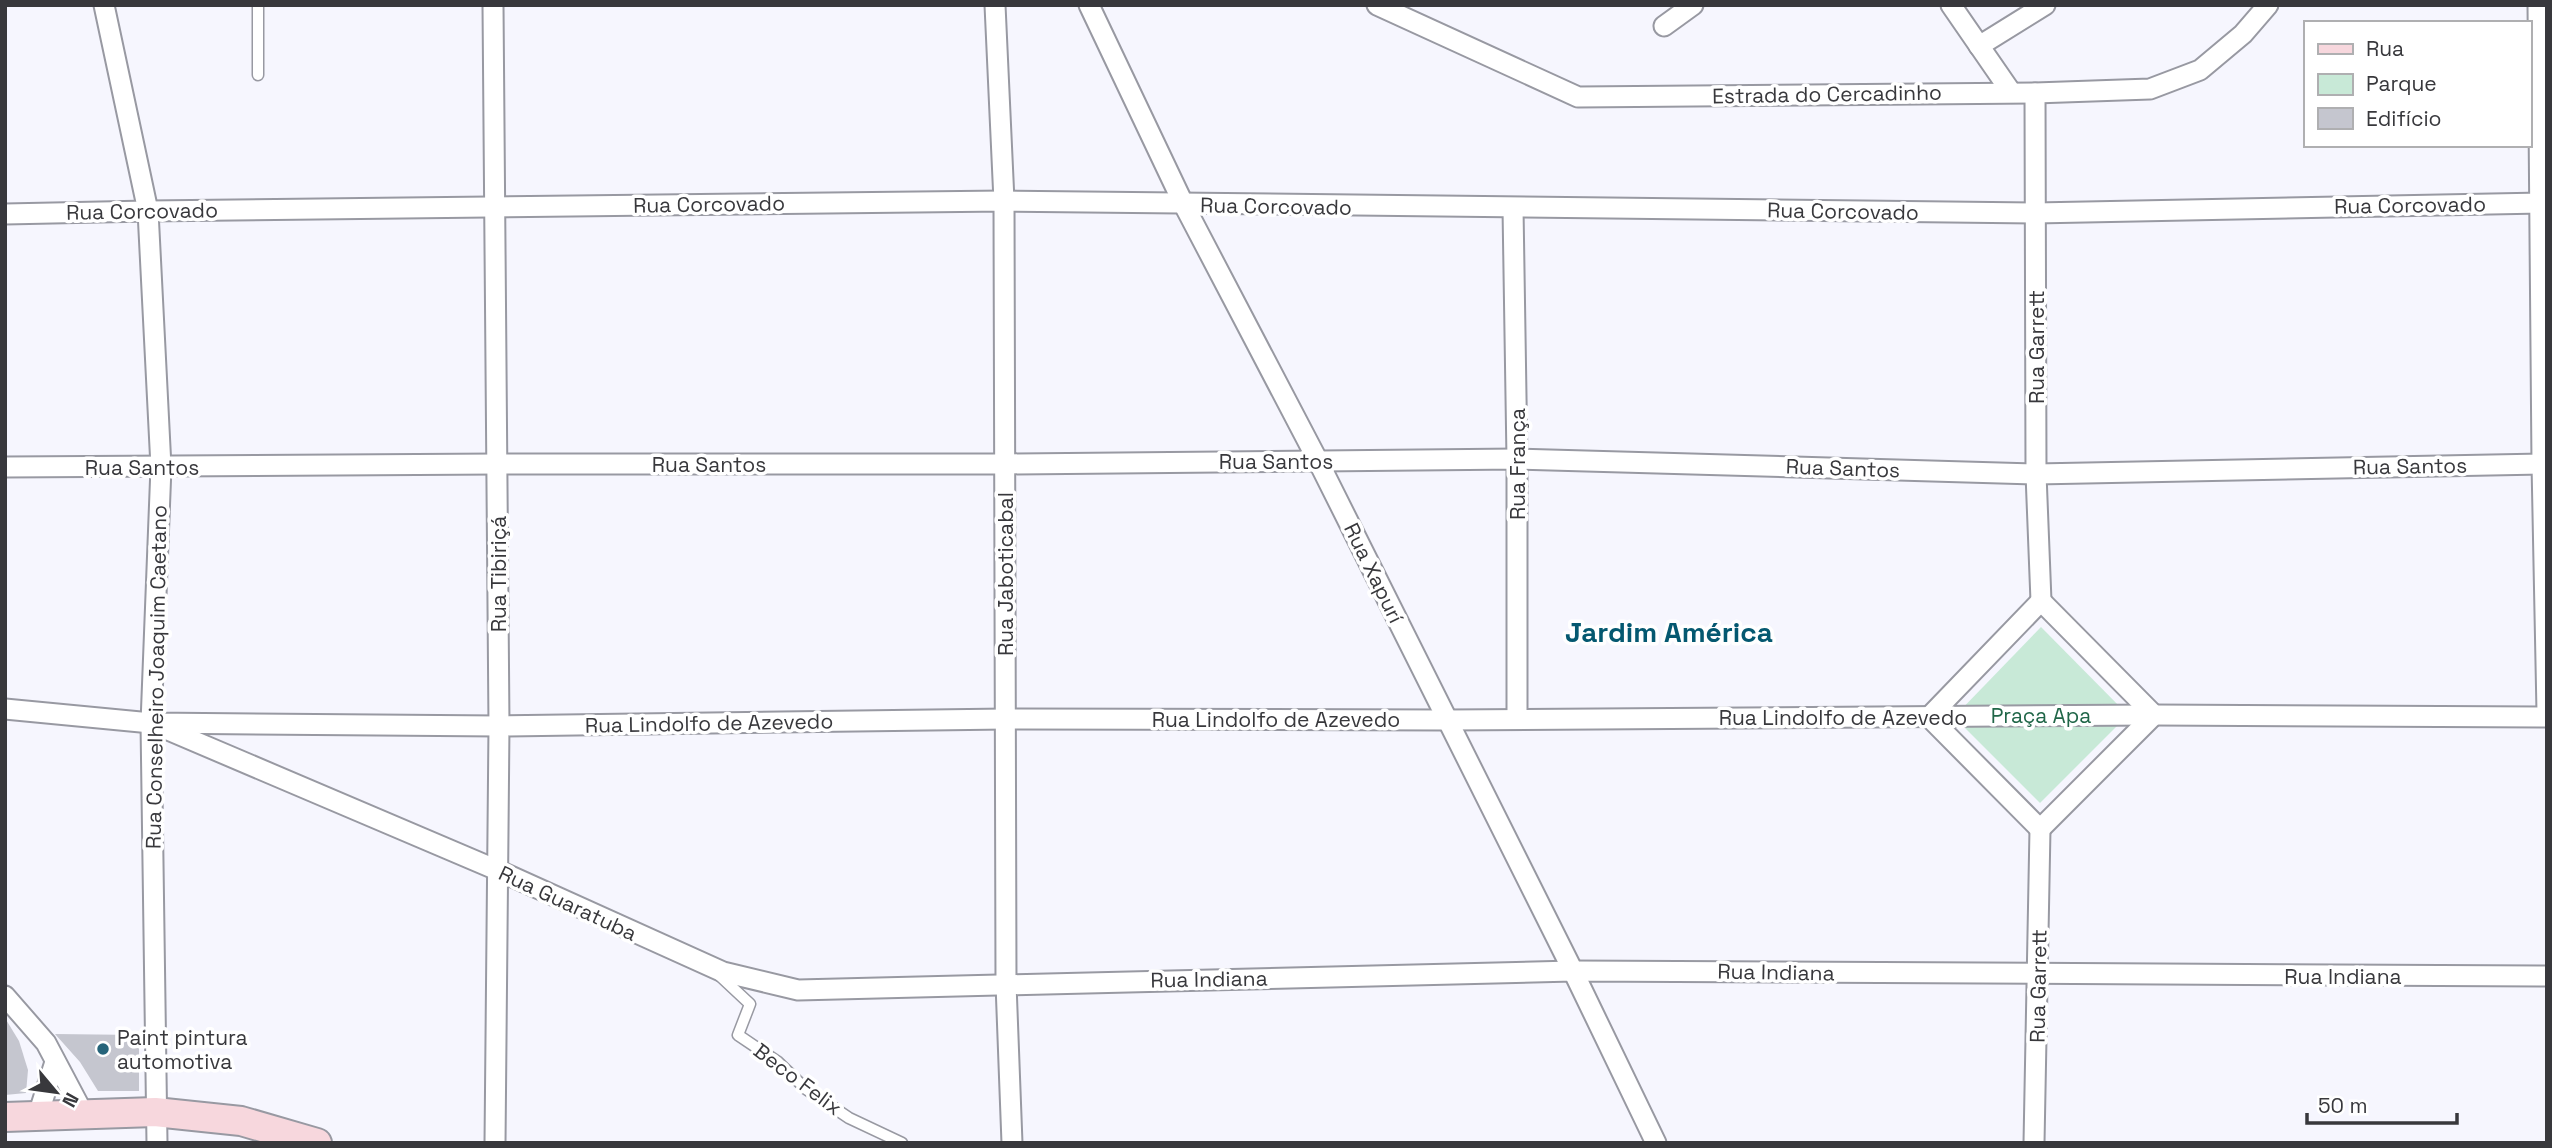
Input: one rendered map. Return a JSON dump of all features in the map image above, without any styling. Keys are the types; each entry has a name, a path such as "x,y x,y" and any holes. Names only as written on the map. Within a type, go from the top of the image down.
{"main road":[{"path":"5,1117 155,1112 241,1121 317,1143"}],"street":[{"name":"Rua Conselheiro Joaquim Caetano","path":"104,5 148,211 161,467 151,723 157,1143"},
{"name":"Rua Tibiriçá","path":"493,5 499,726 495,1143"},
{"name":"Rua Jaboticabal","path":"995,5 1004,201 1006,984 1012,1143"},
{"name":"Rua Xapurí","path":"1089,5 1184,205 1318,461 1656,1143"},
{"name":"Estrada do Cercadinho","path":"1377,5 1578,97 2035,93 2150,89 2200,70 2243,34 2268,5"},
{"path":"1664,26 1693,5"},
{"path":"1951,5 2011,92"},
{"path":"1979,46 2045,5"},
{"path":"2538,5 2543,203 2547,714"},
{"name":"Rua Garrett","path":"2035,93 2036,474 2041,601"},
{"name":"Rua Corcovado","path":"5,214 1004,201 2035,213 2543,203"},
{"name":"Rua França","path":"1513,208 1517,719"},
{"name":"Rua Santos","path":"5,467 1004,464 1517,459 2036,474 2544,464"},
{"path":"2041,601 2154,715 2040,829 1929,717 2041,601"},
{"name":"Rua Lindolfo de Azevedo","path":"5,709 151,723 499,726 1006,719 1447,720 2547,714"},
{"name":"Rua Guaratuba","path":"151,723 497,870 723,972 798,990 1006,984"},
{"name":"Rua Garrett","path":"2034,1143 2040,829"},
{"name":"Rua Indiana","path":"1006,984 1573,971 2547,976"},
{"path":"5,996 46,1043 83,1113"},
{"path":"38,1115 55,1062"}],"lane":[{"path":"258,5 258,75"},
{"name":"Beco Felix","path":"708,965 750,1004 738,1035 778,1062 806,1089 849,1118 902,1143"}],"green space":[{"name":"Praça Apa","path":"2041,627 2128,715 2040,803 1954,717"}],"building":[{"path":"5,1018 19,1041 28,1070 26,1093 5,1095"},
{"name":"Paint pintura automotiva","path":"55,1034 139,1035 139,1091 98,1091 80,1062"}],"place":[{"name":"Paint pintura automotiva","path":"103,1049"}],"district":[{"name":"Jardim América","path":"1669,632"}]}
